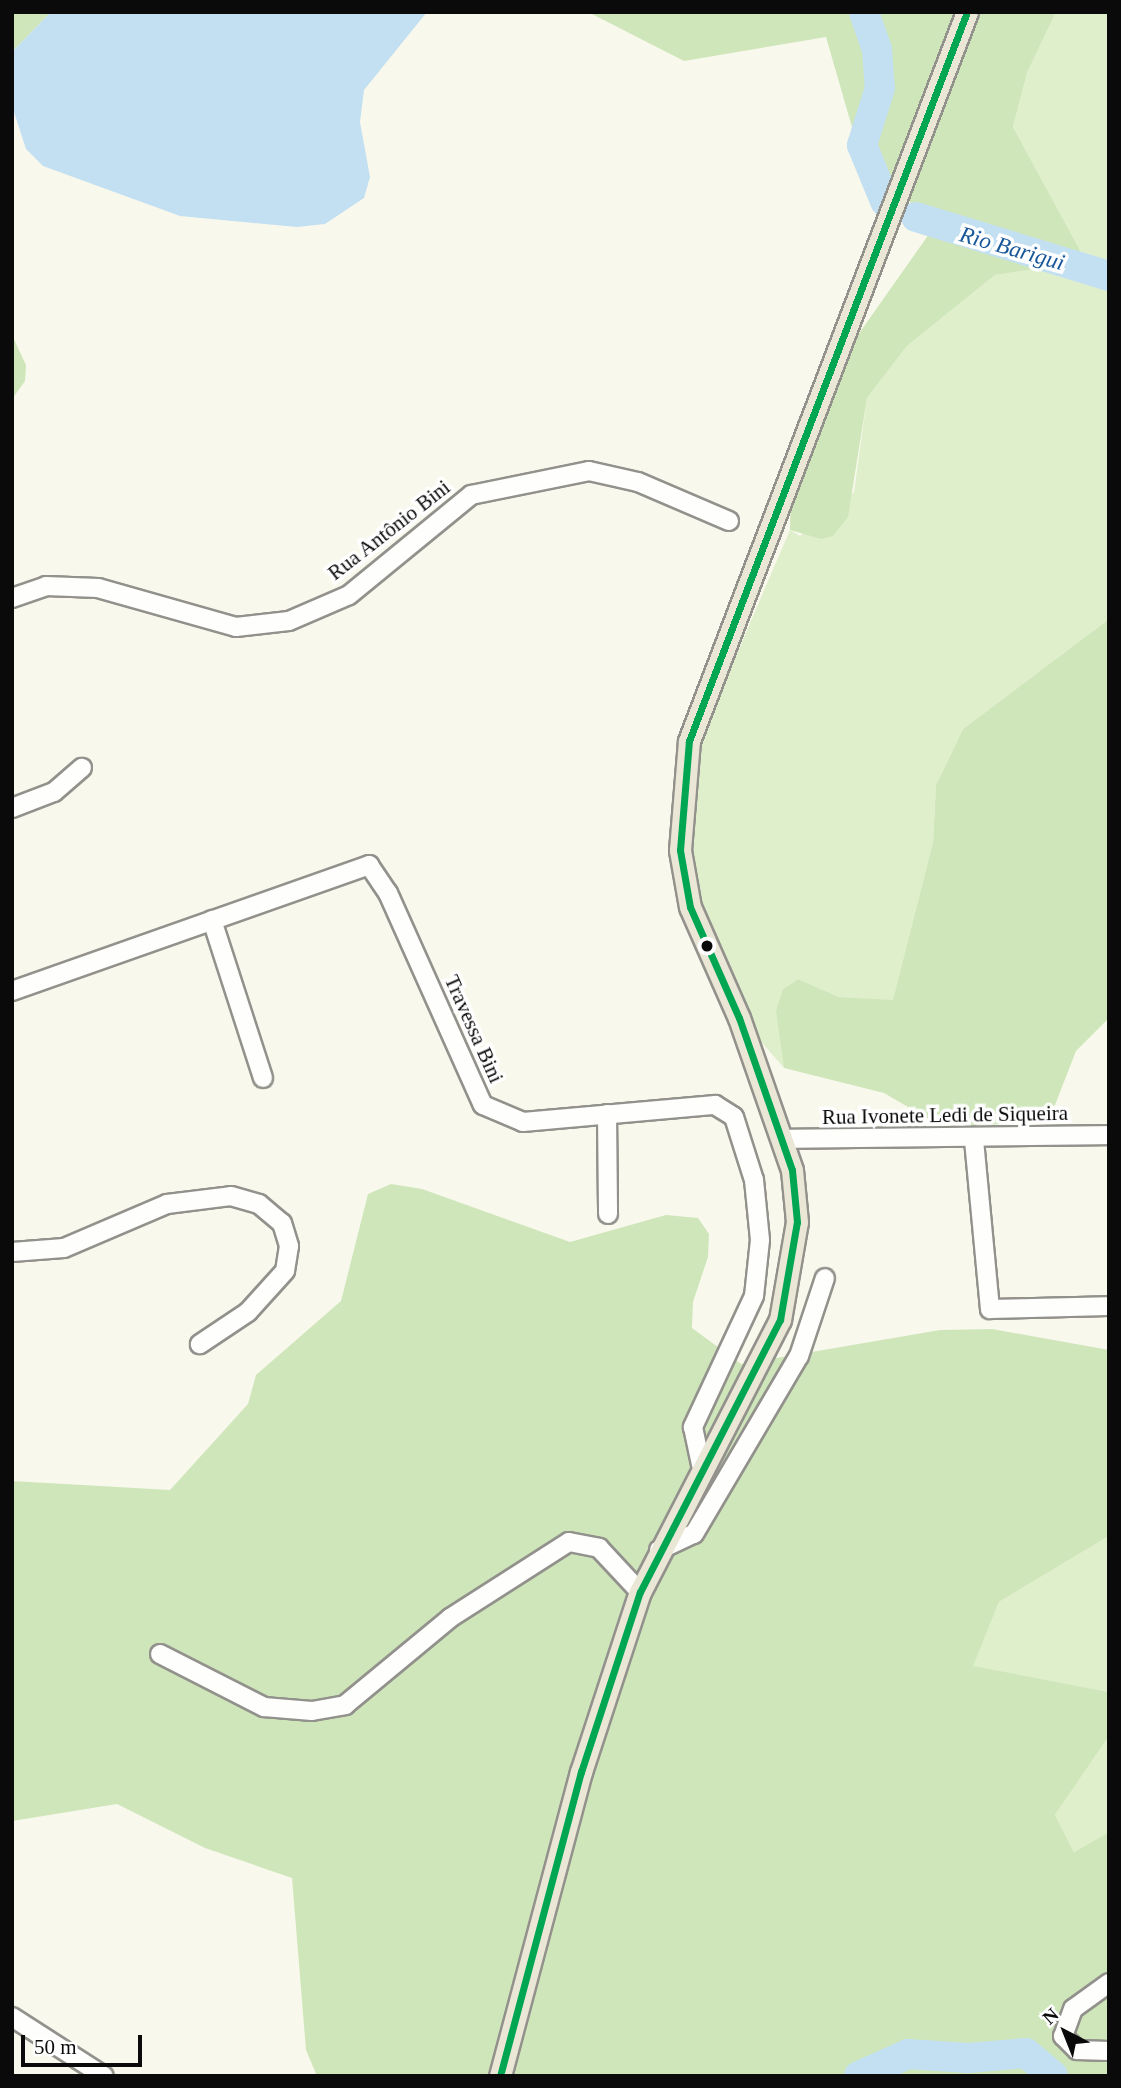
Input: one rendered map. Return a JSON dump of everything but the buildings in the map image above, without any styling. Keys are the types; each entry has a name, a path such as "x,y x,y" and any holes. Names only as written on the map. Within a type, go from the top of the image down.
{"main road":[{"path":"500,2076 581,1772 640,1592 701,1465 780,1320 797,1222 781,1139 739,1017 690,907 680,850 689,741 967,12"}],"street":[{"name":"Rua Antônio Bini","path":"12,597 46,586 98,588 236,627 289,621 348,595 471,495 589,471 638,482 729,521"},
{"path":"12,808 54,792 82,768"},
{"name":"Travessa Bini","path":"12,990 369,865 388,893 483,1105 523,1122 715,1105 734,1117 754,1180 760,1240 754,1296 693,1427 701,1465"},
{"path":"212,920 264,1079"},
{"path":"607,1114 608,1214"},
{"name":"Rua Ivonete Ledi de Siqueira","path":"781,1139 974,1140 1109,1135"},
{"path":"974,1140 990,1309 1109,1306"},
{"path":"12,1252 64,1248 167,1203 231,1196 260,1204 282,1223 289,1246 285,1271 248,1312 200,1344"},
{"path":"660,1550 694,1534 799,1356 825,1278"},
{"path":"160,1654 264,1707 312,1711 345,1705 450,1618 569,1542 600,1548 640,1592"},
{"path":"1108,2053 1077,2050 1063,2036 1073,2009 1109,1983"},
{"path":"12,2017 104,2076"}],"green space":[{"path":"12,12 51,12 12,52"},
{"path":"588,12 1056,12 1027,73 1013,127 1081,252 1080,262 995,275 907,346 867,398 848,517 833,536 821,539 790,530 791,493 841,359 934,227 858,148 826,37 684,61"},
{"path":"1056,12 1109,12 1109,619 963,729 936,785 933,842 893,1001 839,997 798,979 783,989 784,1068 750,1029 702,938 687,828 700,739 790,530 800,536 854,492 867,398 907,346 995,275 1080,262 1081,252 1013,127 1027,73"},
{"path":"12,335 26,365 25,381 12,399"},
{"path":"1109,619 1109,1018 1076,1051 1055,1105 1028,1122 969,1126 927,1118 884,1093 784,1068 776,1011 783,989 798,979 839,997 893,1000 933,842 936,785 963,729"},
{"path":"391,1184 422,1189 570,1242 666,1215 698,1218 709,1234 708,1257 693,1302 692,1328 741,1364 940,1330 992,1329 1109,1350 1109,1536 999,1602 973,1666 1109,1692 1109,1736 1055,1815 1074,1852 1109,1832 1109,2076 317,2076 306,2050 292,1878 205,1848 117,1804 12,1821 12,1481 170,1490 248,1404 256,1375 341,1301 368,1194"},
{"path":"1109,1536 1109,1692 972,1667 999,1602"},
{"path":"1109,1736 1109,1832 1074,1852 1055,1815"}],"water":[{"path":"51,12 427,12 364,90 360,122 370,177 364,198 325,224 297,227 180,216 43,166 26,149 13,109 12,52"}],"waterway":[{"name":"Rio Barigui","path":"864,12 877,49 880,88 862,145 885,201"},
{"name":"Rio Barigui","path":"916,217 1109,276"},
{"name":"Rio Barigui","path":"859,2076 908,2054 968,2058 1026,2053 1053,2076"}],"transit line":[{"path":"500,2076 581,1772 640,1592 780,1320 797,1222 792,1170 739,1018 690,907 680,850 689,741 967,12"}]}
